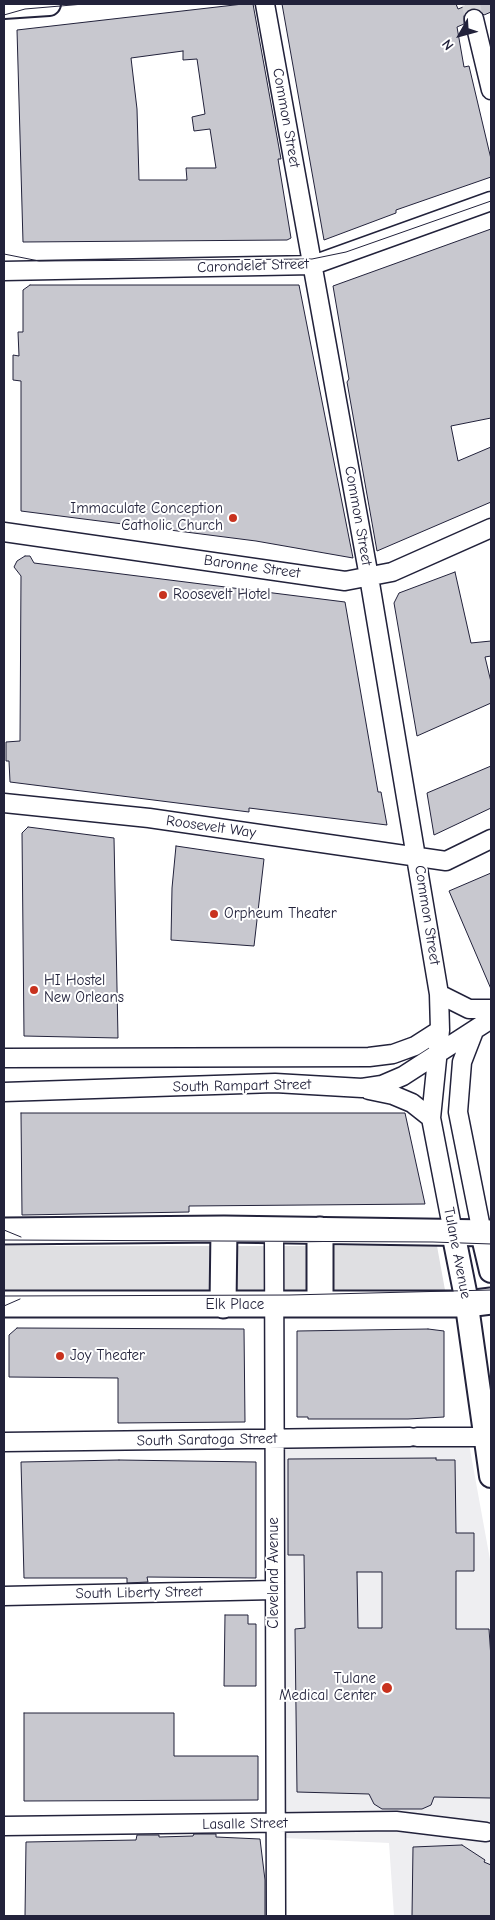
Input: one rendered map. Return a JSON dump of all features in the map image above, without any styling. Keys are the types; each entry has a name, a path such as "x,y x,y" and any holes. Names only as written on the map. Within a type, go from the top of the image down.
{"main road":[{"path":"4,1231 224,1229 487,1233"},
{"path":"223,1305 224,1229"},
{"path":"320,1230 320,1304"},
{"name":"Elk Place","path":"4,1304 467,1304 491,1301"}],"street":[{"path":"4,7 49,4"},
{"name":"Common Street","path":"265,4 369,577 417,856 439,994 440,1030"},
{"path":"474,19 491,90"},
{"name":"Carondelet Street","path":"4,271 313,265 491,201"},
{"name":"Baronne Street","path":"4,532 345,581 392,572 491,528"},
{"name":"Roosevelt Way","path":"4,803 149,818 446,861 491,839"},
{"path":"439,994 469,1009 491,1009"},
{"name":"South Rampart Street","path":"4,1092 274,1083 362,1088 382,1085 438,1055 491,1019"},
{"name":"Tulane Avenue","path":"440,1030 433,1086 432,1118 467,1304 488,1437 491,1476"},
{"name":"South Rampart Street","path":"4,1058 369,1057 393,1054 415,1046 440,1030"},
{"name":"Tulane Avenue","path":"474,1031 462,1062 458,1112 487,1233 491,1271"},
{"path":"362,1088 394,1095 412,1103 432,1118"},
{"name":"Cleveland Avenue","path":"274,1230 273,1439 276,1916"},
{"name":"South Saratoga Street","path":"4,1442 488,1437"},
{"name":"South Liberty Street","path":"4,1596 274,1590"},
{"name":"Lasalle Street","path":"4,1826 396,1821 486,1832"}],"shaded area":[{"path":"4,1246 437,1246 445,1290 4,1294"},
{"name":"Tulane Medical Center","path":"469,1444 491,1565 491,1916 394,1916 389,1843 285,1838 282,1445"}],"building":[{"path":"253,4 281,159 278,159 291,238 287,240 23,242 17,30","holes":["183,51 183,60 197,59 205,114 192,117 194,131 210,129 216,168 186,168 187,180 139,180 137,109 131,58"]},
{"path":"282,4 456,4 458,9 471,4 491,4 491,12 484,15 477,9 467,11 464,16 464,24 457,27 464,67 469,66 491,159 491,177 396,210 396,213 324,240"},
{"path":"491,229 491,418 451,426 458,461 491,447 491,502 377,551 347,382 349,379 333,286"},
{"path":"30,285 299,285 353,558 256,541 21,511 21,381 13,380 13,355 19,356 18,332 23,332 23,290"},
{"path":"25,556 30,556 34,563 345,602 378,792 381,792 387,825 249,808 249,812 10,782 9,761 6,761 6,742 20,741 21,576 14,567 17,561"},
{"path":"455,572 471,643 491,641 491,656 485,657 491,682 491,703 417,736 394,603 399,593"},
{"path":"491,766 491,808 434,835 427,793"},
{"path":"28,827 114,838 118,1038 24,1036 22,833"},
{"name":"Orpheum Theater","path":"176,846 264,859 254,946 171,940 172,888"},
{"path":"491,873 491,989 449,891"},
{"path":"21,1113 405,1113 425,1204 189,1206 189,1212 22,1215"},
{"path":"17,1328 244,1329 245,1422 118,1423 118,1378 9,1377 9,1335"},
{"path":"428,1329 444,1331 444,1417 308,1419 308,1417 297,1417 297,1331"},
{"name":"Tulane Medical Center","path":"436,1458 436,1460 455,1460 456,1533 474,1533 474,1571 456,1571 456,1629 489,1629 491,1658 491,1798 434,1797 431,1805 422,1809 382,1809 374,1804 369,1794 297,1792 295,1629 305,1628 304,1555 288,1555 288,1459","holes":["357,1572 382,1572 382,1628 358,1628"]},
{"path":"119,1460 256,1462 256,1578 147,1577 148,1582 127,1583 127,1578 24,1578 21,1462"},
{"path":"225,1615 248,1615 248,1624 256,1624 256,1686 224,1686"},
{"path":"24,1713 174,1713 174,1756 258,1756 258,1800 24,1801"},
{"path":"194,1834 216,1834 216,1837 260,1839 265,1880 265,1916 25,1916 26,1842 136,1840 137,1835 159,1835 159,1837 193,1836"},
{"path":"462,1845 485,1860 484,1862 491,1865 491,1916 412,1916 413,1847"}],"tunnel":[{"path":"471,4 474,19"}],"tram line":[{"path":"4,15 25,9 84,4"},
{"path":"4,254 39,261 312,259 346,252 491,201"},
{"path":"4,1230 21,1237"},
{"path":"4,1240 433,1242 491,1244"},
{"path":"4,1296 290,1295 491,1290"},
{"path":"4,1306 20,1299"}],"place":[{"name":"Immaculate Conception Catholic Church","path":"233,518"},
{"name":"Roosevelt Hotel","path":"163,595"},
{"name":"Orpheum Theater","path":"214,914"},
{"name":"HI Hostel New Orleans","path":"34,990"},
{"name":"Joy Theater","path":"60,1356"},
{"name":"Tulane Medical Center","path":"387,1688"}]}
